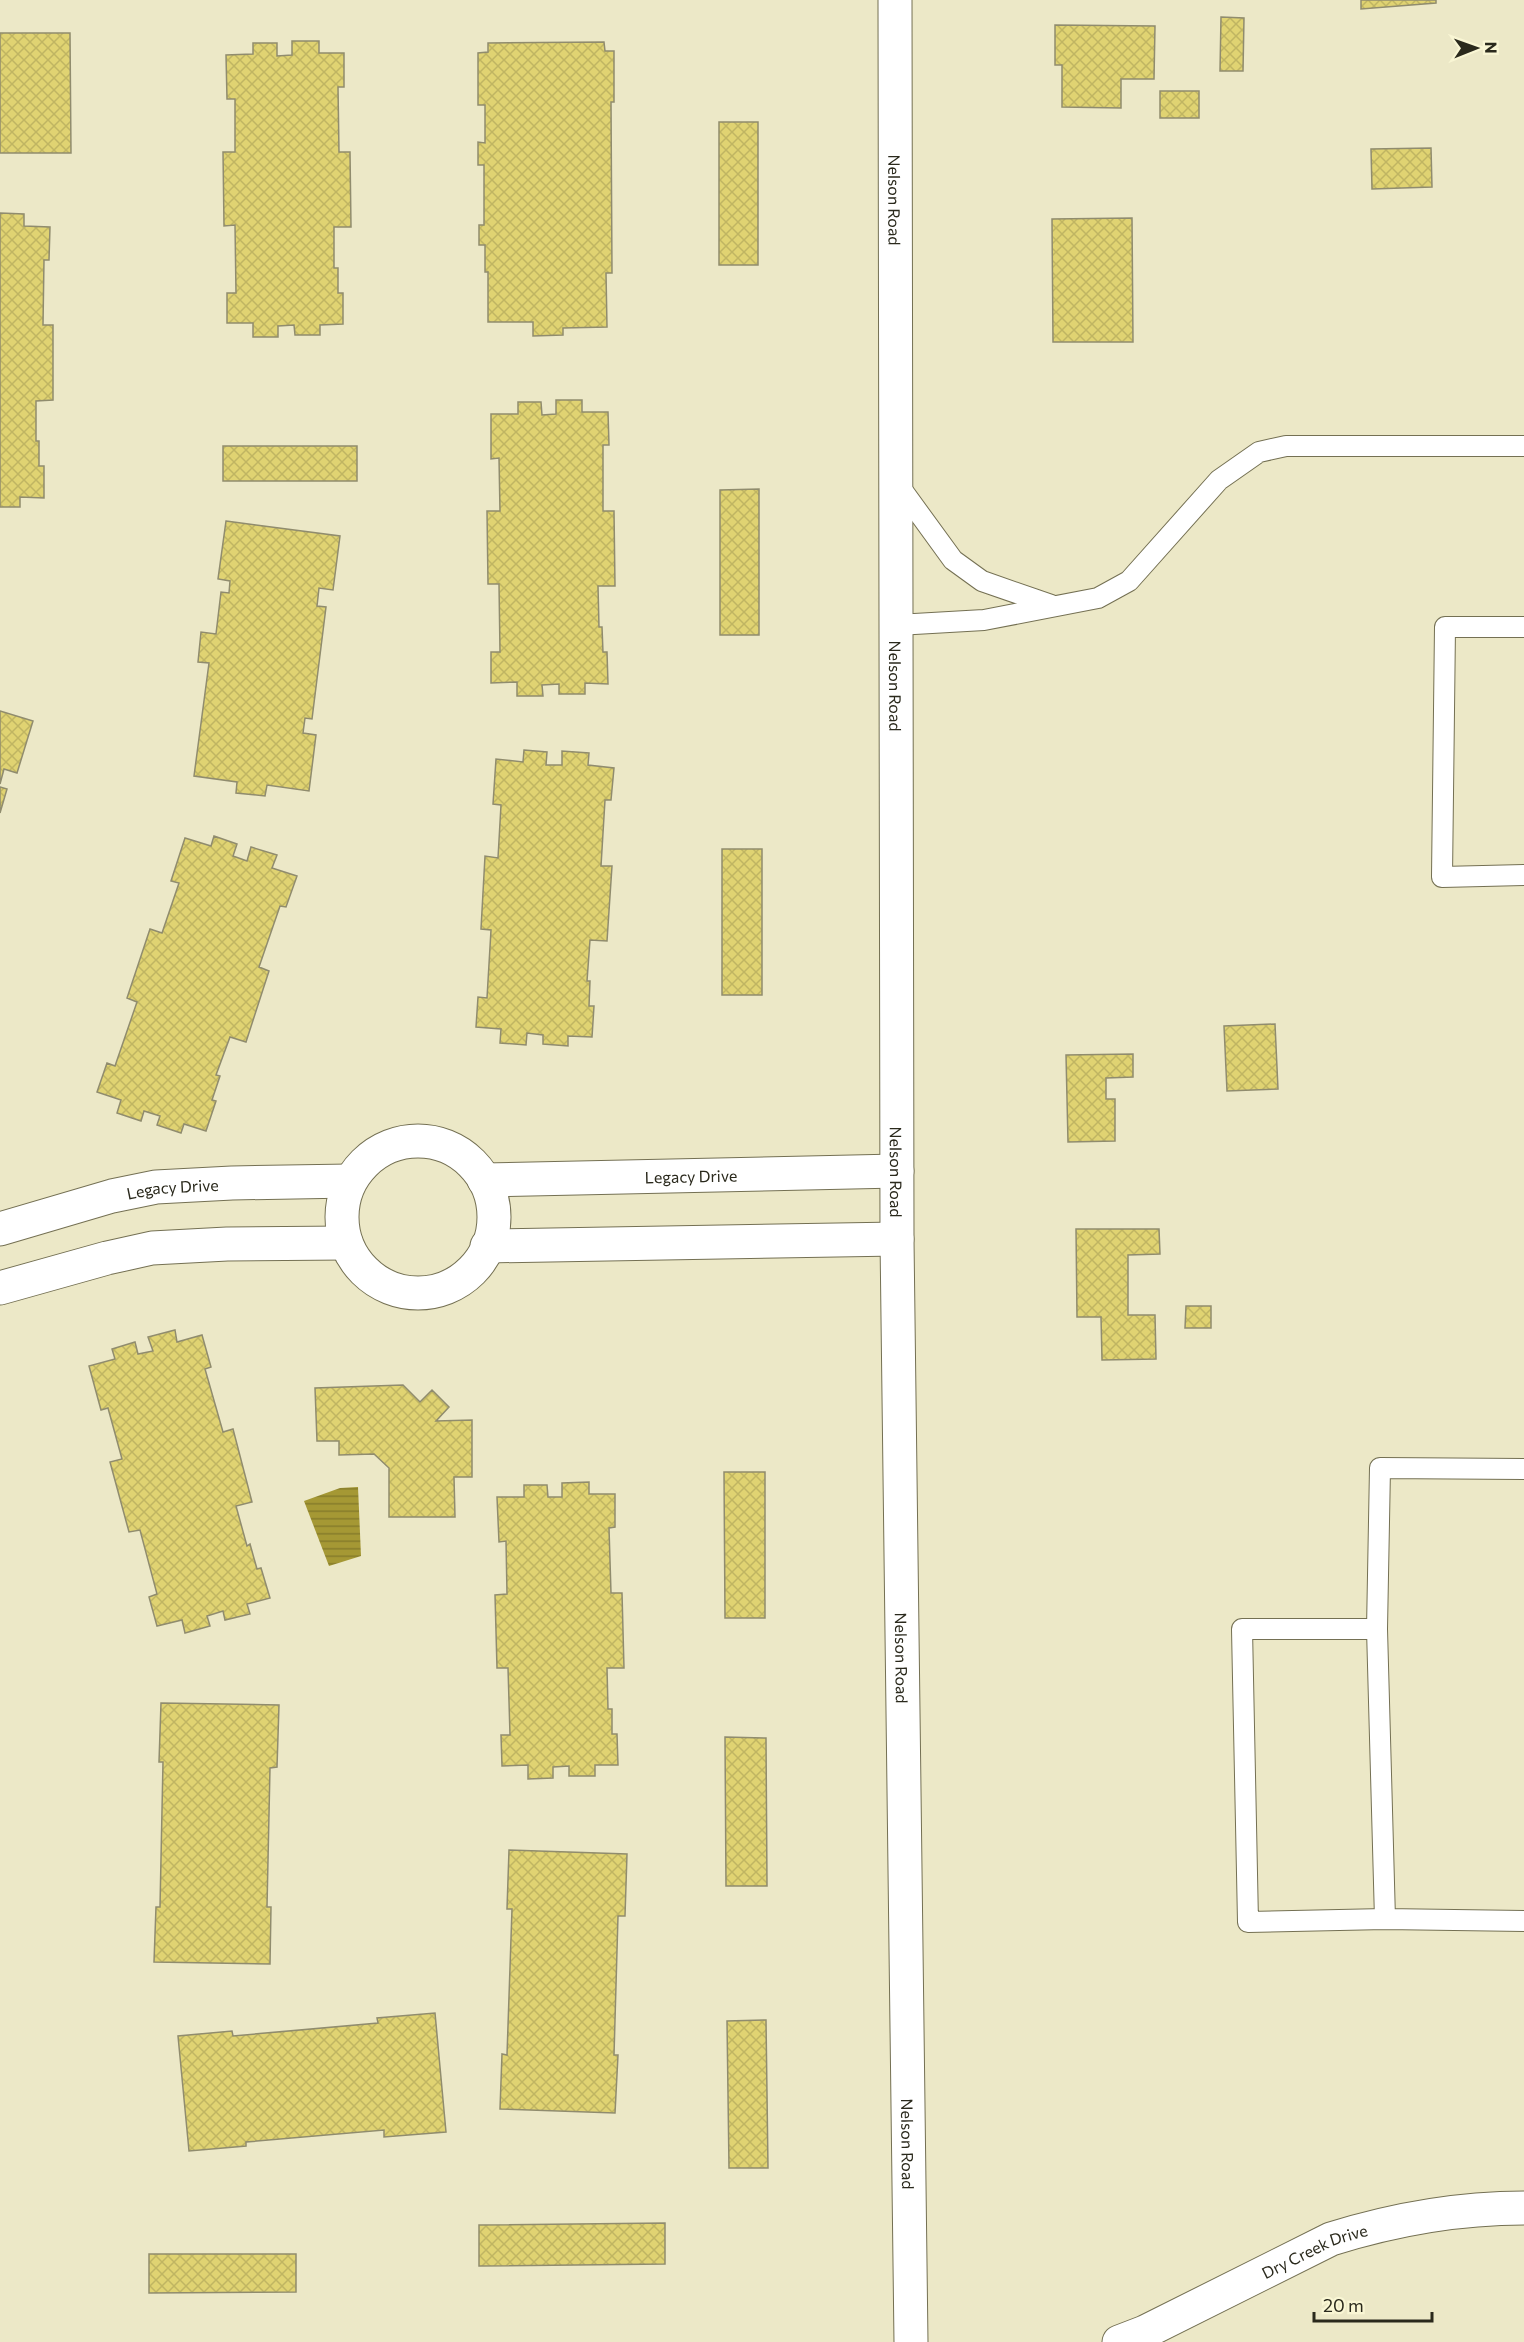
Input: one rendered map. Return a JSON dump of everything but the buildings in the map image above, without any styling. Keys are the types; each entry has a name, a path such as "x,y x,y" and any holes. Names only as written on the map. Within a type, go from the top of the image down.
{"street":[{"name":"Nelson Road","path":"895,0 899,1549 911,2342"},
{"path":"416,1140 443,1144 467,1158 484,1180 490,1192 494,1220 488,1246 481,1259 462,1279 439,1290 414,1293 390,1288 368,1274 352,1255 346,1243 342,1206 350,1181 376,1153 402,1142 416,1140"},
{"name":"Legacy Drive","path":"484,1180 897,1171"},
{"name":"Legacy Drive","path":"0,1229 112,1196 156,1187 232,1182 350,1181"},
{"path":"488,1246 897,1239"},
{"path":"0,1288 152,1248 227,1244 346,1243"},
{"name":"Dry Creek Drive","path":"1119,2342 1164,2323 1331,2239 1362,2229 1427,2215 1465,2209 1524,2208"}],"lane":[{"path":"897,625 984,620 1051,605 1098,598 1130,581 1220,480 1259,452 1286,446 1524,446"},
{"path":"897,482 953,560 982,581 1051,605"},
{"path":"1524,627 1444,627 1442,877 1524,875"},
{"path":"1385,1919 1377,1629 1380,1468 1524,1469"},
{"path":"1377,1629 1242,1629 1248,1922 1385,1919 1524,1920"}],"shaded area":[{"path":"358,1487 361,1556 329,1566 304,1501 340,1488"}]}
